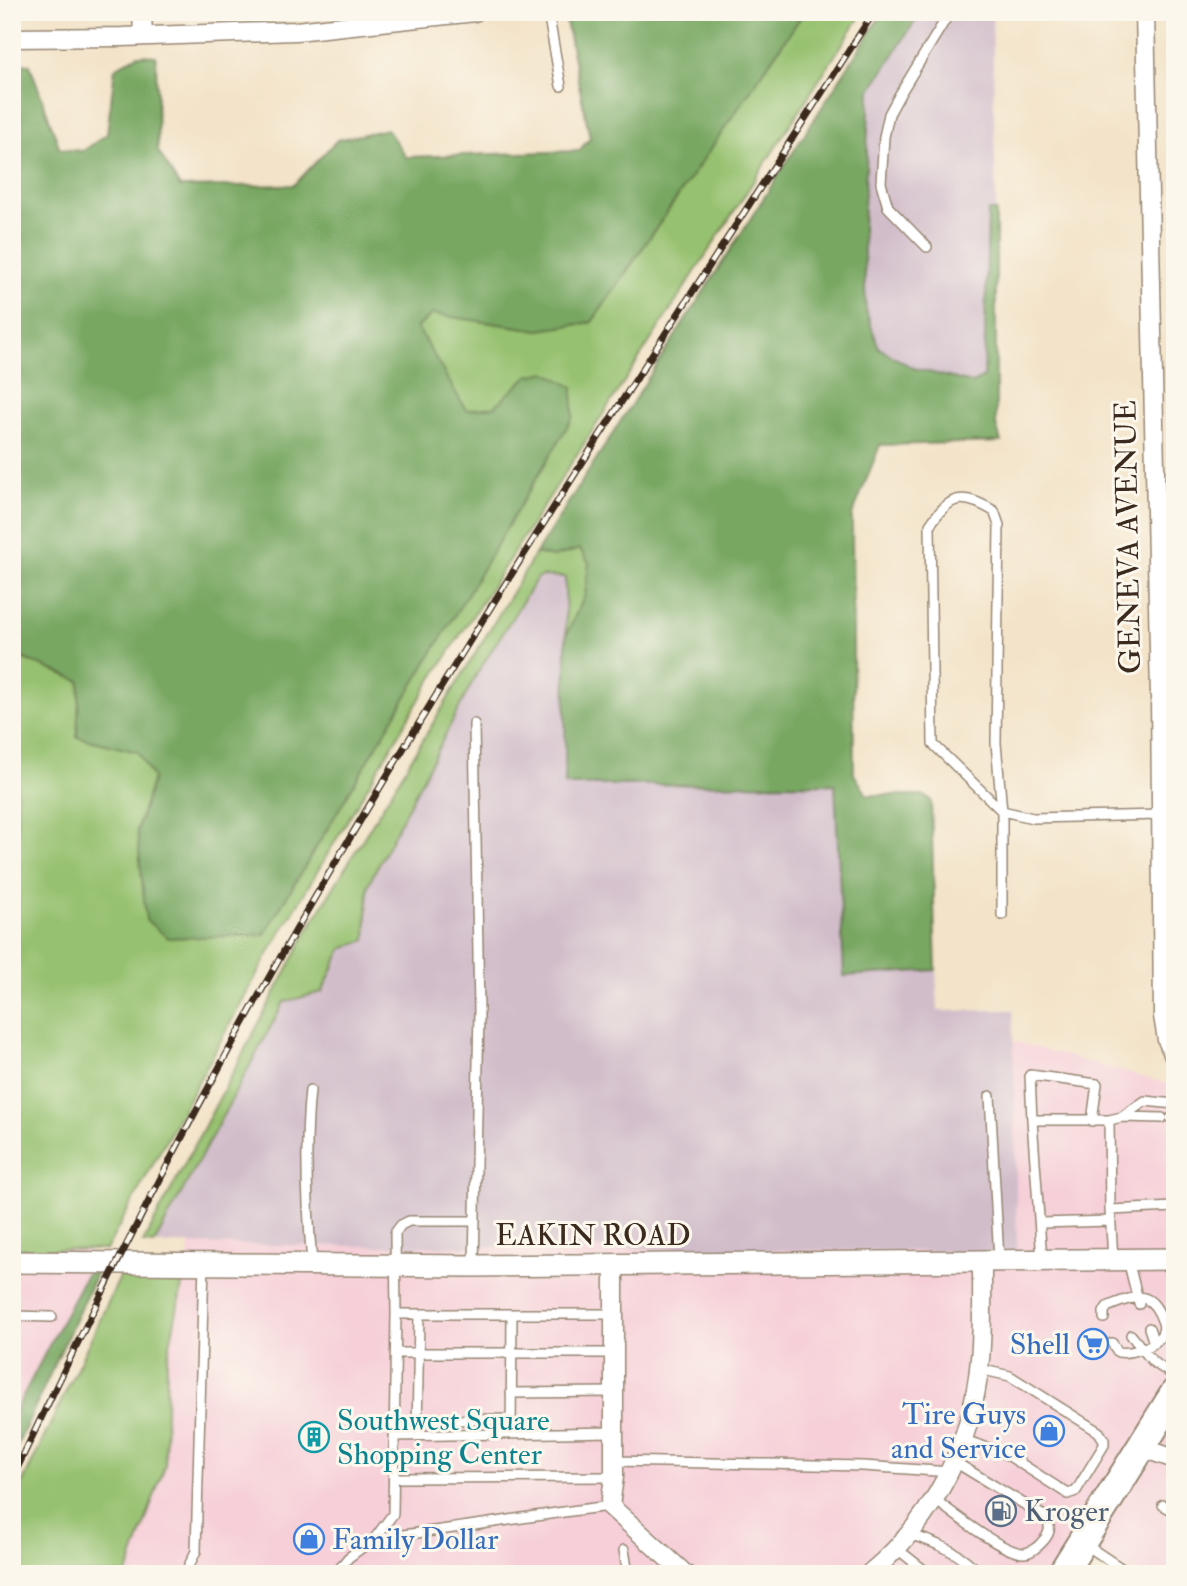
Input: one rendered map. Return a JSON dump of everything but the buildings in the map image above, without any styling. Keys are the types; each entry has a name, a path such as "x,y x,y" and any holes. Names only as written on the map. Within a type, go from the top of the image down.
{"main road":[{"path":"1062,1574 1175,1393"}],"street":[{"path":"142,12 143,36"},
{"path":"12,38 296,31 475,12"},
{"name":"GENEVA AVENUE","path":"1145,12 1163,1016 1167,1040 1175,1058"},
{"name":"EAKIN ROAD","path":"12,1262 474,1266 1175,1259"},
{"path":"877,1571 934,1499 953,1467 964,1440 979,1369 991,1262"},
{"path":"614,1264 614,1469 610,1506 685,1574"},
{"path":"1142,1448 1175,1460"}],"lane":[{"path":"548,12 561,86"},
{"path":"927,247 888,207 881,183 884,137 889,114 950,12"},
{"path":"1002,915 1002,811 996,743 999,525 994,511 973,499 956,500 940,509 930,525 933,744 1002,811 1034,818 1161,815"},
{"path":"474,724 479,1011 474,1266"},
{"path":"1042,1261 1030,1075 1097,1084 1092,1121"},
{"path":"310,1090 307,1141 309,1227 313,1265"},
{"path":"990,1097 991,1262"},
{"path":"1032,1120 1109,1120 1122,1116 1145,1101 1175,1104"},
{"path":"1122,1116 1169,1118"},
{"path":"1109,1120 1111,1221 1120,1260 1138,1301"},
{"path":"1111,1210 1175,1207"},
{"path":"339,1574 338,1571 348,1558 375,1538 393,1514 395,1233 401,1225 409,1221 475,1221"},
{"path":"1041,1223 1111,1221"},
{"path":"185,1574 196,1551 204,1262"},
{"path":"1104,1318 1107,1307 1121,1307 1147,1297 1154,1303 1163,1324 1163,1333 1154,1343 1128,1354 1118,1352 1112,1343"},
{"path":"396,1314 614,1314"},
{"path":"417,1435 419,1314"},
{"path":"511,1434 512,1314"},
{"path":"12,1316 52,1317"},
{"path":"1149,1328 1154,1343"},
{"path":"1131,1335 1153,1362 1175,1376"},
{"path":"396,1353 614,1353"},
{"path":"964,1440 1006,1454 1068,1494 1076,1491 1104,1445 1099,1432 1010,1376 979,1369"},
{"path":"511,1393 614,1392"},
{"path":"448,1420 511,1419"},
{"path":"417,1420 429,1420"},
{"path":"395,1436 614,1432"},
{"path":"395,1478 614,1469 953,1467 1047,1518 1049,1535 1038,1547 1025,1553 1004,1548 934,1499"},
{"path":"1163,1505 1175,1512"},
{"path":"375,1538 610,1506"},
{"path":"908,1534 936,1542 973,1565 981,1574"},
{"path":"1082,1542 1130,1574"},
{"path":"896,1548 929,1574"},
{"path":"624,1550 628,1574"}],"shaded area":[{"path":"921,12 992,12 996,211 988,212 985,377 972,383 913,368 878,348 866,311 863,227 870,91"},
{"path":"565,577 565,785 835,784 844,976 936,970 938,1011 1013,1010 1017,1252 154,1244 284,1002 322,992 342,949 366,940 368,885 475,677 537,578"},
{"path":"1013,1041 1175,1086 1175,1574 1139,1574 1093,1555 1081,1574 127,1574 164,1465 167,1360 190,1244 1017,1252"},
{"path":"12,1249 88,1250 87,1272 12,1417"}],"green space":[{"path":"564,12 804,12 592,322 539,330 432,314 417,327 466,410 494,407 528,376 546,372 573,387 573,417 264,935 168,938 146,920 137,830 153,778 138,752 77,737 80,681 17,656 12,392 12,63 30,65 60,149 83,151 107,134 115,68 138,55 156,56 158,151 180,187 294,185 337,140 387,129 406,157 579,151 590,138"},
{"path":"804,12 863,12 428,685 267,956 106,1250 12,1249 17,917 17,656 80,681 77,737 138,752 153,778 137,830 264,935 421,668 528,376 494,407 466,410 417,328 432,314 539,330 592,322"},
{"path":"883,12 921,12 870,91 863,227 866,311 879,348 913,368 972,383 984,377 988,211 996,211 996,424 1001,442 880,445 852,516 854,774 867,795 923,795 931,800 936,970 844,976 835,784 565,785 566,636 585,595 589,563 580,549 553,557 536,553"},
{"path":"580,549 589,563 585,595 566,636 565,577 537,578 475,677 368,885 366,940 342,949 322,992 284,1002 154,1244 143,1243 309,928 536,553 553,557"},
{"path":"87,1272 97,1272 12,1457 12,1417"},
{"path":"121,1275 184,1276 167,1360 165,1465 127,1574 12,1574 12,1505"}],"railway":[{"path":"12,1479 160,1180 238,1032 321,887 523,556 874,12"}],"place":[{"name":"Shell","path":"1093,1344"},
{"name":"Tire Guys and Service","path":"1049,1431"},
{"name":"Southwest Square Shopping Center","path":"314,1437"},
{"name":"Kroger","path":"1001,1511"},
{"name":"Family Dollar","path":"309,1539"}]}
